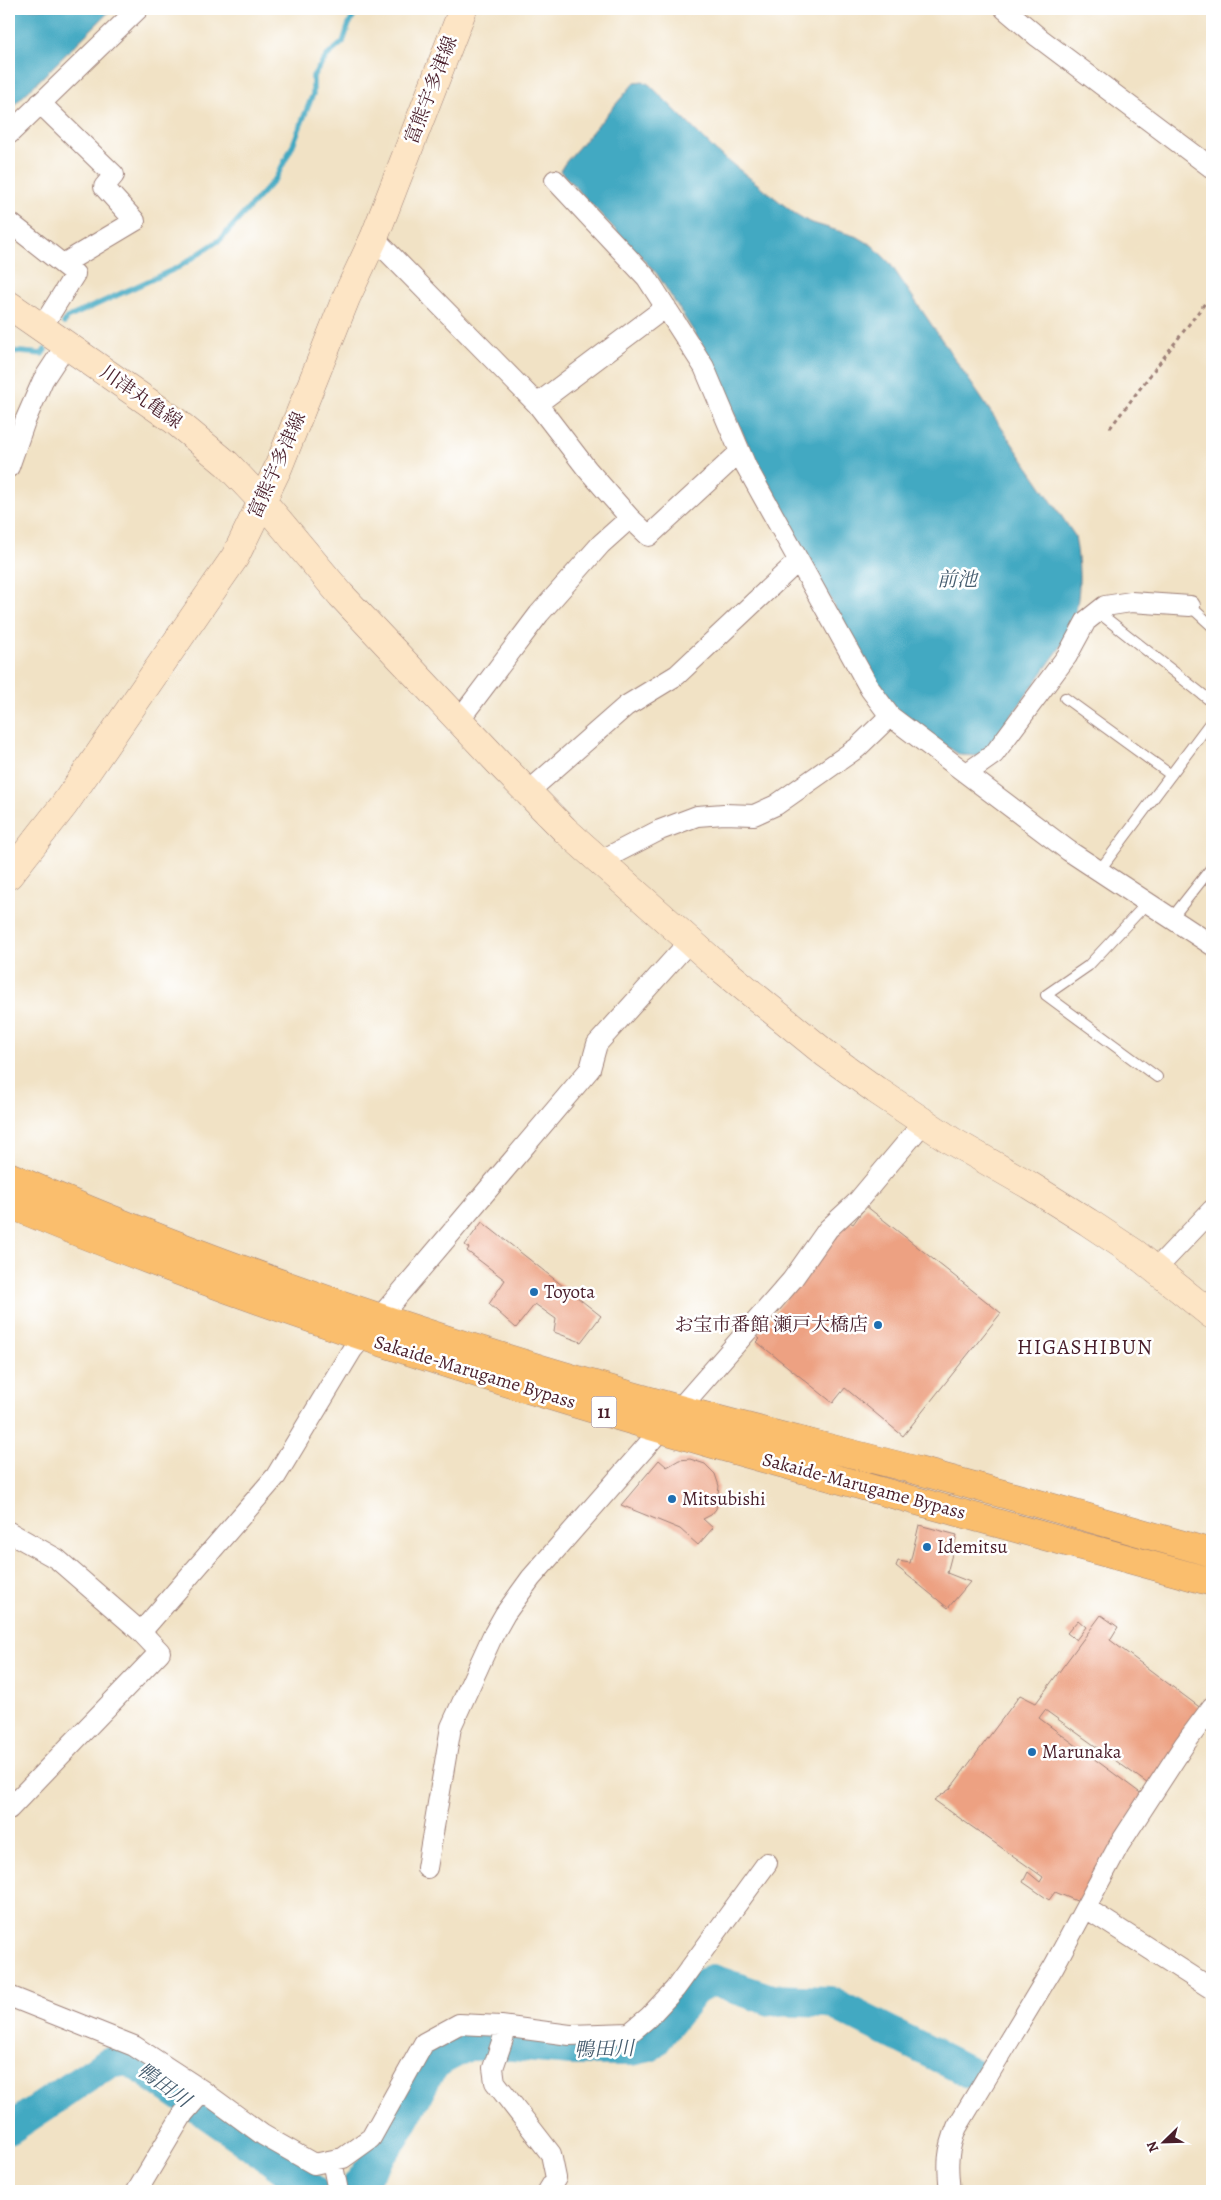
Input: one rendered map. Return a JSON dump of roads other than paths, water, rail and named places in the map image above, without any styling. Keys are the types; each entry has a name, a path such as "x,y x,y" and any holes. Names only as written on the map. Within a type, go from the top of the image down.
{"highway":[{"name":"Sakaide-Marugame Bypass","path":"9,1176 94,1213 373,1327 660,1430 1212,1582"},
{"name":"Sakaide-Marugame Bypass","path":"9,1204 201,1280 373,1327 493,1353 679,1409 931,1475 1212,1552"}],"main road":[{"name":"富熊宇多津線","path":"9,875 64,805 235,556 262,502 346,298 374,238 463,9"},
{"name":"川津丸亀線","path":"9,305 113,376 203,442 262,502 341,595 528,792 689,942 826,1054 952,1141 1029,1185 1136,1254 1212,1315"}],"street":[{"path":"9,134 138,9"},
{"path":"1005,9 1038,37 1212,168"},
{"path":"40,103 114,175 104,186 135,220 63,264"},
{"path":"555,180 647,278 704,367 740,452 798,561 870,689 890,716 1069,851 1212,945"},
{"path":"9,222 74,274 42,327"},
{"path":"374,238 537,404 587,469 630,518 649,536 740,452"},
{"path":"537,404 666,307"},
{"path":"9,467 25,421 43,380 66,345"},
{"path":"459,720 539,614 602,544 630,518"},
{"path":"528,792 626,706 677,675 798,561"},
{"path":"967,773 994,754 1067,656 1086,621 1105,606 1131,602 1190,606"},
{"path":"600,861 660,830 697,816 724,814 754,815 776,804 857,748 890,716"},
{"path":"141,1632 276,1476 352,1350 590,1069 597,1044 689,942"},
{"path":"427,1868 451,1727 505,1614 531,1578 792,1280 828,1229 857,1202 924,1122"},
{"path":"1155,1270 1212,1210"},
{"path":"9,1532 57,1559 141,1632 160,1652 9,1809"},
{"path":"950,2191 947,2168 949,2147 957,2127 1007,2046 1086,1908 1119,1846 1184,1745 1212,1707"},
{"path":"9,1996 134,2046 203,2091 263,2135 314,2164 332,2161 343,2158 371,2138 424,2043 459,2024 507,2027 570,2035 630,2033 650,2017 675,1989 766,1863"},
{"path":"1086,1908 1212,1989"},
{"path":"507,2027 493,2068 495,2082 551,2154 556,2178 548,2191"},
{"path":"136,2191 183,2114 203,2091"},
{"path":"332,2161 338,2191"}],"lane":[{"path":"1190,606 1212,626"},
{"path":"1098,612 1212,702"},
{"path":"1065,698 1172,775"},
{"path":"1099,871 1212,720"},
{"path":"1172,919 1212,867"},
{"path":"1147,903 1088,966 1046,995 1157,1077"}],"water":[{"path":"9,9 112,9 9,110"},
{"name":"前池","path":"643,81 650,85 717,152 794,213 809,222 858,237 873,246 889,262 1075,536 1079,588 1072,626 1067,638 987,750 978,756 960,755 902,717 873,676 776,501 706,351 657,274 560,171 635,82"}],"waterway":[{"path":"64,323 67,318 179,267 221,239 276,178 292,147 313,94 313,76 327,56 343,42 349,24 358,9"},
{"path":"9,351 42,354 45,350"},
{"name":"鴨田川","path":"354,2191 395,2135 433,2064 468,2045 514,2045 571,2050 632,2050 650,2046 694,1990 712,1980 771,2000 830,2002 969,2072"},
{"name":"鴨田川","path":"9,2129 108,2063 130,2060 241,2137 314,2191"}],"place":[{"name":"Toyota","path":"534,1292"},
{"name":"お宝市番館 瀬戸大橋店","path":"878,1325"},
{"name":"Mitsubishi","path":"672,1499"},
{"name":"Idemitsu","path":"927,1547"},
{"name":"Marunaka","path":"1032,1752"}],"district":[{"name":"HIGASHIBUN","path":"1085,1347"}]}
